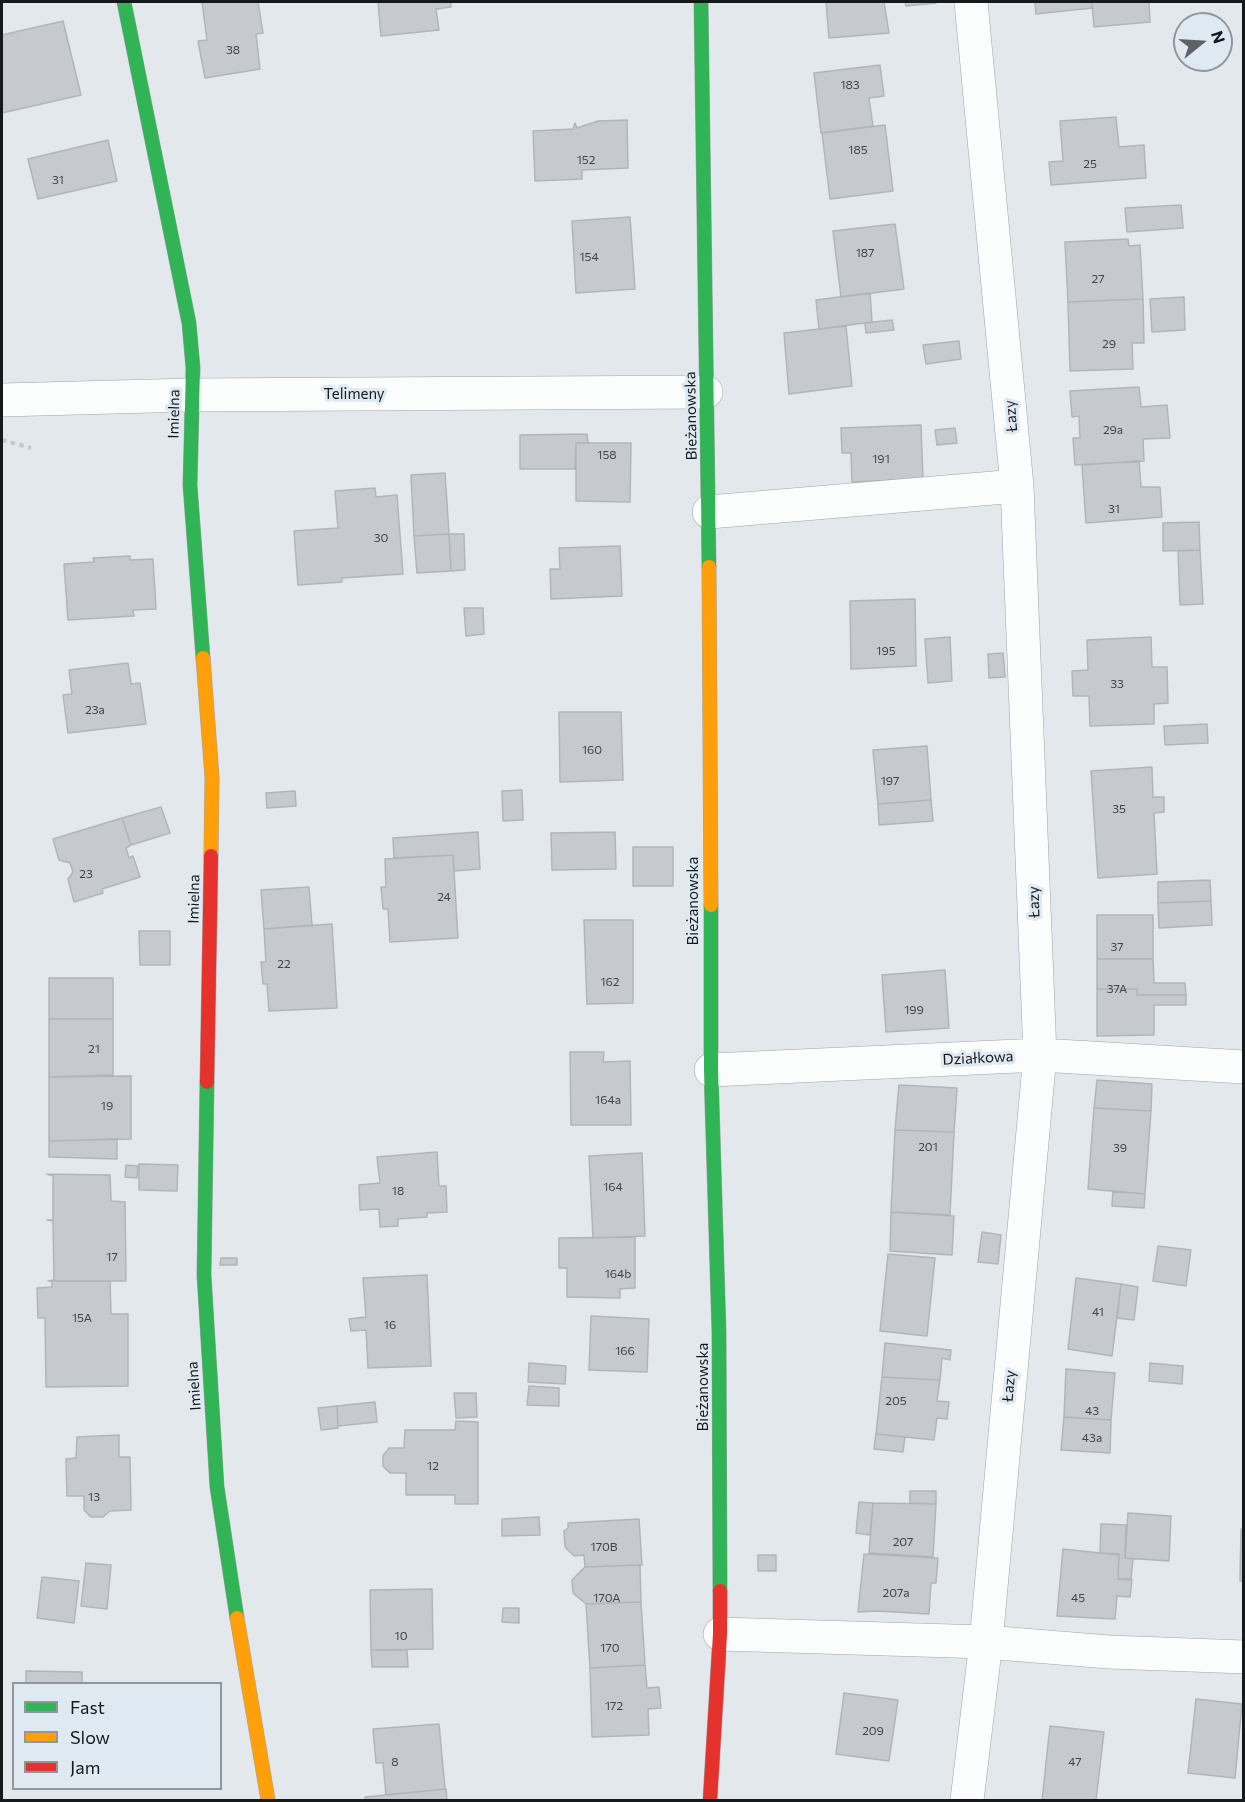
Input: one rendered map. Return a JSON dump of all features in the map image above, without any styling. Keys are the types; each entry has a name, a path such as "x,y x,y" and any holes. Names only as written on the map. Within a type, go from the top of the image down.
{"street":[{"name":"Imielna","path":"123,2 189,323 193,368 190,395 190,485 212,777 204,1275 217,1487 247,1685 268,1800"},
{"name":"Bieżanowska","path":"701,2 709,512 711,1070 719,1332 720,1634 710,1800"},
{"name":"Łazy","path":"967,1800 987,1642 1040,1055 1017,486 971,2"},
{"name":"Telimeny","path":"2,400 190,395 706,392"},
{"path":"709,512 1017,486"},
{"name":"Działkowa","path":"711,1070 1040,1055 1244,1067"},
{"path":"720,1634 987,1642 1109,1652 1244,1657"}],"path":[{"path":"2,440 31,448"}],"building":[{"path":"202,2 258,2 263,33 256,34 260,69 205,78 198,41 207,40"},
{"path":"378,2 451,2 451,7 436,9 439,30 381,36"},
{"path":"826,2 884,2 889,33 829,38"},
{"path":"905,2 935,2 936,3 906,6"},
{"path":"1035,2 1092,2 1092,8 1036,14"},
{"path":"1092,2 1149,2 1150,22 1094,27"},
{"path":"63,21 81,95 2,113 2,35"},
{"path":"880,65 884,96 869,98 873,126 821,133 814,73"},
{"path":"1116,117 1119,147 1144,145 1146,178 1051,185 1049,162 1063,161 1060,121"},
{"path":"627,120 628,168 582,170 582,179 535,181 533,131 573,129 575,123 577,128 598,121"},
{"path":"885,125 893,191 830,199 822,133"},
{"path":"108,140 117,181 38,199 28,159"},
{"path":"1181,205 1183,228 1127,232 1125,208"},
{"path":"630,217 635,289 576,293 572,221"},
{"path":"895,224 904,289 841,297 833,231"},
{"path":"1128,239 1129,246 1140,245 1143,299 1068,302 1065,242"},
{"path":"870,293 872,322 819,329 816,300"},
{"path":"1184,297 1185,330 1152,332 1150,299"},
{"path":"1143,299 1144,343 1132,343 1133,369 1070,371 1068,302"},
{"path":"892,320 894,330 866,333 865,323"},
{"path":"846,326 852,386 789,394 784,333"},
{"path":"959,341 961,359 926,364 923,345"},
{"path":"1139,387 1141,407 1167,405 1170,438 1143,439 1144,461 1075,465 1073,438 1080,438 1079,416 1072,417 1070,391"},
{"path":"921,425 923,479 852,482 851,453 842,453 841,428"},
{"path":"955,428 957,443 937,445 935,430"},
{"path":"587,434 588,443 576,443 575,469 520,469 520,435"},
{"path":"576,443 631,443 630,502 576,501"},
{"path":"1139,461 1141,487 1160,487 1162,517 1086,523 1082,465"},
{"path":"445,473 449,534 414,536 411,475"},
{"path":"375,488 376,497 397,495 403,574 342,578 342,582 298,585 294,531 338,528 335,491"},
{"path":"1199,522 1200,550 1163,551 1163,523"},
{"path":"449,534 464,534 465,570 451,571"},
{"path":"449,534 451,571 417,573 414,536"},
{"path":"620,546 622,596 551,599 550,569 560,569 559,548"},
{"path":"1200,550 1203,604 1180,605 1178,551"},
{"path":"130,556 130,560 153,559 156,609 133,610 134,616 68,620 64,564 94,562 93,558"},
{"path":"915,599 916,666 851,669 850,601"},
{"path":"464,608 483,608 484,634 466,636"},
{"path":"950,637 952,681 928,683 925,639"},
{"path":"1151,637 1152,667 1167,667 1168,703 1154,704 1154,724 1090,726 1089,696 1073,696 1072,671 1088,670 1087,640"},
{"path":"1003,653 1005,677 989,678 988,654"},
{"path":"128,663 131,684 140,683 146,724 68,733 63,695 72,694 69,670"},
{"path":"559,712 621,712 623,780 560,782"},
{"path":"1207,724 1208,743 1165,745 1164,726"},
{"path":"927,746 931,800 878,804 873,750"},
{"path":"1152,767 1153,797 1164,797 1164,812 1154,813 1157,874 1098,878 1091,771"},
{"path":"522,790 523,820 503,821 502,791"},
{"path":"295,791 296,806 267,808 266,793"},
{"path":"931,800 933,821 879,825 878,804"},
{"path":"161,807 170,833 131,845 122,818"},
{"path":"122,818 131,845 126,848 129,858 133,856 140,877 102,889 103,893 74,902 68,879 73,872 70,863 59,860 53,839"},
{"path":"478,832 480,869 454,871 453,855 394,858 393,838"},
{"path":"615,832 616,869 552,870 551,833"},
{"path":"633,847 673,847 673,886 633,886"},
{"path":"453,855 458,938 390,942 388,909 383,909 381,887 386,887 385,859"},
{"path":"1210,880 1211,901 1158,903 1158,882"},
{"path":"309,887 312,925 264,929 261,890"},
{"path":"1211,901 1212,925 1159,928 1158,903"},
{"path":"1097,915 1153,915 1153,959 1097,959"},
{"path":"584,920 633,920 633,1003 587,1004"},
{"path":"332,924 337,1008 269,1011 267,984 263,984 261,962 266,962 264,929"},
{"path":"139,931 170,931 170,965 140,965"},
{"path":"1097,959 1153,959 1154,983 1185,983 1186,995 1137,995 1137,989 1097,989"},
{"path":"945,970 949,1028 886,1032 882,975"},
{"path":"49,978 113,978 113,1019 49,1019"},
{"path":"1097,989 1137,989 1137,995 1186,995 1186,1005 1154,1005 1154,1035 1097,1036"},
{"path":"49,1019 113,1019 113,1075 49,1077"},
{"path":"570,1052 604,1052 603,1062 630,1061 631,1125 571,1125"},
{"path":"131,1076 131,1139 49,1141 49,1077"},
{"path":"1097,1080 1152,1084 1151,1111 1094,1108"},
{"path":"899,1085 957,1088 954,1132 895,1130"},
{"path":"1094,1108 1151,1111 1145,1194 1088,1189"},
{"path":"895,1130 954,1132 950,1215 891,1212"},
{"path":"117,1139 117,1159 49,1157 49,1141"},
{"path":"437,1152 439,1186 446,1186 447,1212 427,1213 427,1217 398,1219 398,1226 380,1227 379,1209 360,1210 359,1185 380,1183 377,1157"},
{"path":"642,1153 645,1236 593,1238 589,1156"},
{"path":"139,1164 178,1165 177,1191 139,1190"},
{"path":"126,1165 138,1166 137,1178 125,1177"},
{"path":"47,1174 110,1175 111,1201 125,1202 126,1281 48,1281 54,1280 53,1221 47,1220 53,1220 53,1176"},
{"path":"1113,1191 1145,1194 1144,1208 1112,1206"},
{"path":"891,1212 954,1216 952,1255 890,1251"},
{"path":"982,1232 1001,1235 998,1264 978,1262"},
{"path":"635,1237 635,1288 620,1289 620,1298 567,1297 567,1268 559,1268 559,1238"},
{"path":"1158,1246 1191,1250 1186,1286 1153,1281"},
{"path":"888,1254 935,1258 927,1336 880,1331"},
{"path":"221,1258 237,1258 237,1265 220,1265"},
{"path":"427,1275 431,1366 368,1368 366,1330 351,1331 349,1319 366,1317 363,1278"},
{"path":"1076,1278 1121,1284 1112,1356 1068,1349"},
{"path":"52,1281 110,1281 111,1314 128,1314 128,1386 46,1387 45,1318 38,1318 37,1288 52,1287"},
{"path":"1121,1284 1138,1287 1134,1320 1117,1318"},
{"path":"591,1316 649,1319 647,1372 589,1370"},
{"path":"885,1343 951,1350 950,1360 942,1358 940,1380 882,1377"},
{"path":"529,1363 566,1366 565,1384 528,1382"},
{"path":"1150,1363 1183,1366 1182,1384 1149,1381"},
{"path":"1066,1369 1115,1373 1111,1420 1064,1417"},
{"path":"882,1377 940,1380 937,1401 949,1402 947,1419 937,1418 934,1440 876,1434"},
{"path":"529,1386 559,1388 559,1406 527,1405"},
{"path":"454,1393 476,1393 477,1417 456,1418"},
{"path":"375,1402 377,1422 338,1426 337,1406"},
{"path":"337,1406 338,1428 321,1430 318,1408"},
{"path":"1064,1417 1111,1420 1110,1453 1061,1450"},
{"path":"456,1421 478,1422 478,1504 455,1504 455,1495 406,1495 406,1473 390,1473 383,1466 383,1456 389,1448 404,1448 405,1430 455,1430"},
{"path":"876,1434 905,1437 903,1452 874,1449"},
{"path":"119,1435 119,1457 130,1457 131,1510 110,1511 103,1517 91,1517 84,1510 84,1496 67,1496 66,1459 76,1458 77,1437"},
{"path":"910,1491 936,1491 936,1504 910,1503"},
{"path":"859,1502 873,1503 870,1535 856,1533"},
{"path":"873,1503 936,1504 933,1557 869,1553"},
{"path":"1128,1513 1171,1516 1169,1561 1125,1558"},
{"path":"539,1517 540,1535 502,1536 502,1519"},
{"path":"639,1519 642,1565 585,1567 584,1555 574,1556 565,1547 564,1531 568,1528 568,1523"},
{"path":"1101,1524 1126,1525 1125,1558 1133,1559 1131,1579 1118,1579 1119,1554 1100,1553"},
{"path":"1241,1529 1244,1529 1244,1581 1240,1581"},
{"path":"1063,1549 1119,1555 1118,1579 1132,1580 1130,1597 1117,1596 1115,1619 1057,1616"},
{"path":"864,1554 938,1558 936,1583 931,1583 929,1614 858,1612"},
{"path":"758,1555 776,1555 776,1571 758,1571"},
{"path":"86,1563 111,1565 107,1609 81,1606"},
{"path":"640,1565 641,1602 586,1604 573,1593 572,1580 585,1567"},
{"path":"42,1577 79,1581 74,1623 37,1618"},
{"path":"432,1589 433,1649 371,1650 370,1590"},
{"path":"641,1602 645,1665 590,1668 586,1604"},
{"path":"503,1608 519,1608 519,1623 502,1622"},
{"path":"371,1650 407,1650 408,1667 372,1667"},
{"path":"645,1665 647,1688 659,1687 661,1708 648,1709 649,1735 592,1737 590,1668"},
{"path":"26,1671 82,1672 82,1682 26,1682"},
{"path":"844,1693 898,1700 889,1761 836,1754"},
{"path":"1196,1699 1242,1704 1235,1778 1188,1773"},
{"path":"439,1724 445,1789 386,1795 383,1763 376,1763 373,1729"},
{"path":"1050,1726 1104,1732 1096,1800 1042,1800"},
{"path":"446,1789 447,1800 365,1800 365,1797"}],"traffic: fast":[{"path":"124,2 189,323 193,368 190,485 203,658"},
{"path":"701,2 709,567"},
{"path":"711,905 711,1070 719,1332 720,1591"},
{"path":"207,1082 204,1275 217,1487 237,1618"}],"traffic: slow":[{"path":"709,567 711,905"},
{"path":"203,658 212,777 211,856"},
{"path":"237,1618 268,1800"}],"traffic: jam":[{"path":"207,1082 211,856"},
{"path":"710,1800 720,1634 720,1591"}]}
